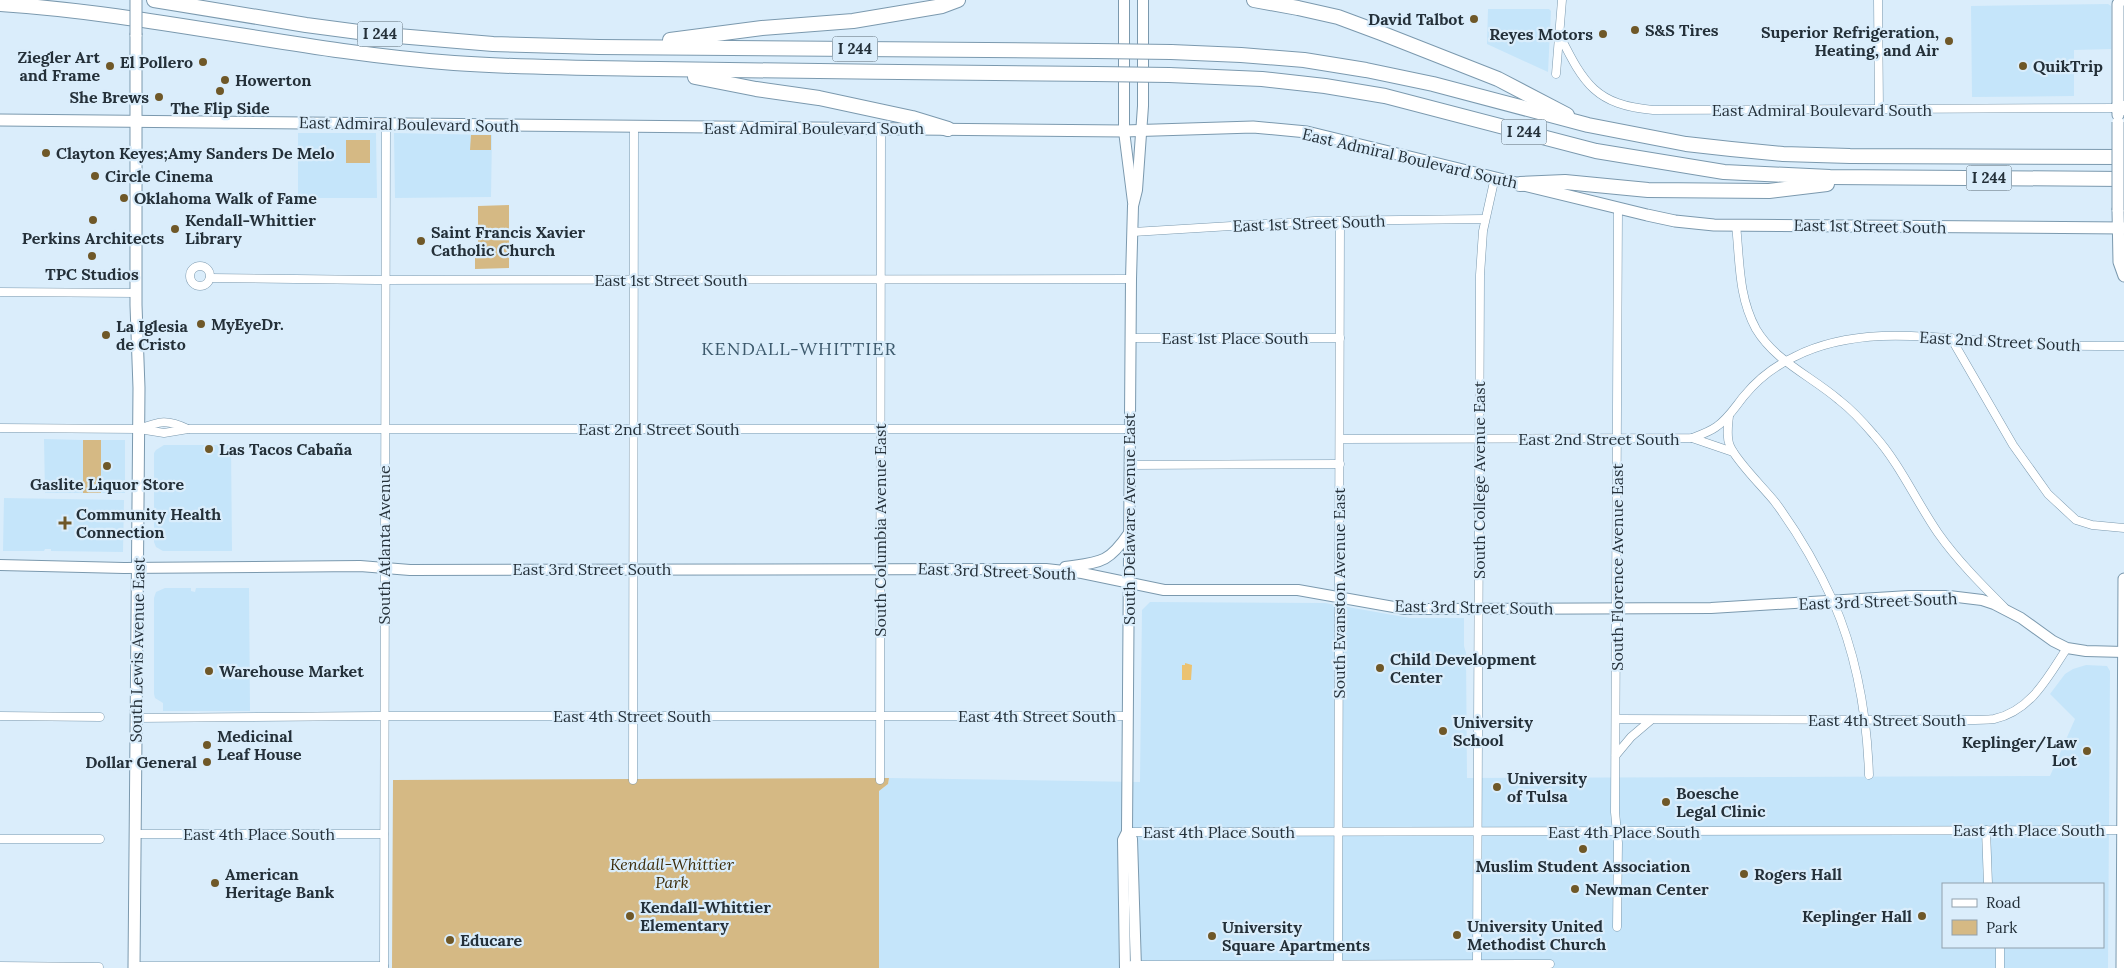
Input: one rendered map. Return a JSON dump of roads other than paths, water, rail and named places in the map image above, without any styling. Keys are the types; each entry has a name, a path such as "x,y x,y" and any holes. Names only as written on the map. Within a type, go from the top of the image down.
{"highway":[{"name":"I 244","path":"154,0 374,34 494,44 615,47 1171,52 1295,60 1366,70 1433,84 1588,125 1686,144 1783,154 2124,157"},
{"path":"615,47 762,28 853,20 942,6 958,0"},
{"path":"1254,0 1338,18 1381,33 1498,79 1588,125"},
{"name":"I 244","path":"0,4 72,10 309,47 408,59 516,67 1169,75 1262,79 1368,93 1596,151 1724,172 1820,177 2124,179"},
{"path":"657,69 756,89 820,98 912,118 948,129"},
{"path":"1520,184 1565,182 1648,190 1769,191 1880,177"}],"main road":[{"name":"South Lewis Avenue East","path":"134,967 139,429 136,293 136,0"},
{"path":"2121,0 2118,4 2121,108 2118,122 2118,210 2121,228 2119,262 2124,276"},
{"name":"East Admiral Boulevard South","path":"0,120 1124,131 1253,127 1298,131 1334,137 1618,208"},
{"name":"East 1st Street South","path":"1618,208 1675,221 1714,225 2121,228"},
{"path":"2122,968 2124,579"}],"street":[{"name":"South Delaware Avenue East","path":"1124,0 1124,131 1133,206 1130,338 1127,832 1123,840 1125,966"},
{"name":"South Delaware Avenue East","path":"1133,206 1137,190 1141,130 1142,0"},
{"path":"1556,74 1562,0"},
{"path":"1878,0 1879,110"},
{"name":"East Admiral Boulevard South","path":"1560,36 1580,75 1602,96 1614,103 1634,108 1653,110 2121,108"},
{"name":"South Atlanta Avenue","path":"384,967 386,123"},
{"path":"633,780 634,127"},
{"name":"South Columbia Avenue East","path":"880,780 881,129"},
{"name":"South College Avenue East","path":"1477,964 1480,275 1485,220 1495,178"},
{"name":"South Florence Avenue East","path":"1617,927 1618,208"},
{"name":"East 1st Street South","path":"1133,232 1288,222 1485,220"},
{"name":"South Evanston Avenue East","path":"1338,964 1340,221"},
{"path":"1736,225 1740,279 1748,312 1758,331 1777,354 1839,399 1876,436 1890,455 1938,533 1967,569 2007,610"},
{"name":"East 1st Street South","path":"210,278 386,280 1131,279"},
{"path":"0,292 136,293"},
{"name":"East 2nd Street South","path":"1340,439 1692,438 1716,427 1729,416 1745,394 1774,368 1817,348 1851,339 1900,337 1951,338 2061,346 2124,346"},
{"name":"East 1st Place South","path":"1130,338 1340,338"},
{"path":"1951,338 2013,445 2048,494 2076,520 2092,525 2124,528"},
{"path":"1729,416 1728,440 1733,452 1775,502 1792,526 1813,561 1833,602 1854,663 1866,719 1869,775"},
{"name":"East 2nd Street South","path":"0,428 139,429 156,422 172,422 188,429 1130,429"},
{"path":"1692,438 1733,452"},
{"path":"1130,465 1340,464"},
{"path":"1046,569 1094,564 1118,550 1130,532"},
{"name":"East 3rd Street South","path":"0,565 60,568 360,566 410,570 1046,569 1082,573 1130,584 1169,590 1298,590 1405,609 1711,608 1909,596 1949,596 1982,600 2007,610 2053,641 2067,648"},
{"path":"2067,648 2086,651 2124,652"},
{"name":"East 4th Street South","path":"1616,719 1993,719 2010,714 2023,706 2036,694 2067,648"},
{"path":"0,716 100,717"},
{"name":"East 4th Street South","path":"136,718 1127,716"},
{"path":"1616,755 1631,737 1651,720"},
{"path":"1986,830 1988,883"},
{"name":"East 4th Place South","path":"1127,832 2122,830"},
{"name":"South Delaware Avenue East","path":"1127,832 1132,839 1136,966"},
{"name":"East 4th Place South","path":"134,834 384,834"},
{"path":"0,839 100,840"},
{"path":"2000,948 2000,968"},
{"path":"1125,966 1550,964"},
{"path":"0,966 99,967"},
{"path":"134,967 384,967"}],"place":[{"name":"David Talbot","path":"1474,19"},
{"name":"S&S Tires","path":"1635,30"},
{"name":"Reyes Motors","path":"1603,34"},
{"name":"Superior Refrigeration, Heating, and Air","path":"1949,41"},
{"name":"El Pollero","path":"203,62"},
{"name":"Ziegler Art and Frame","path":"110,66"},
{"name":"QuikTrip","path":"2023,66"},
{"name":"Howerton","path":"225,80"},
{"name":"The Flip Side","path":"220,91"},
{"name":"She Brews","path":"159,97"},
{"name":"Clayton Keyes;Amy Sanders De Melo","path":"46,153"},
{"name":"Circle Cinema","path":"95,176"},
{"name":"Oklahoma Walk of Fame","path":"124,198"},
{"name":"Perkins Architects","path":"93,220"},
{"name":"Kendall-Whittier Library","path":"175,229"},
{"name":"Saint Francis Xavier Catholic Church","path":"421,241"},
{"name":"TPC Studios","path":"92,256"},
{"name":"MyEyeDr.","path":"201,324"},
{"name":"La Iglesia de Cristo","path":"106,335"},
{"name":"Las Tacos Cabaña","path":"209,449"},
{"name":"Gaslite Liquor Store","path":"107,466"},
{"name":"Community Health Connection","path":"65,523"},
{"name":"Child Development Center","path":"1380,668"},
{"name":"Warehouse Market","path":"209,671"},
{"name":"University School","path":"1443,731"},
{"name":"Medicinal Leaf House","path":"207,745"},
{"name":"Keplinger/Law Lot","path":"2087,751"},
{"name":"Dollar General","path":"207,762"},
{"name":"University of Tulsa","path":"1497,787"},
{"name":"Boesche Legal Clinic","path":"1666,802"},
{"name":"Muslim Student Association","path":"1583,849"},
{"name":"Rogers Hall","path":"1744,874"},
{"name":"American Heritage Bank","path":"215,883"},
{"name":"Newman Center","path":"1575,889"},
{"name":"Kendall-Whittier Elementary","path":"630,916"},
{"name":"Keplinger Hall","path":"1922,916"},
{"name":"University United Methodist Church","path":"1457,935"},
{"name":"University Square Apartments","path":"1212,936"},
{"name":"Educare","path":"450,940"}],"district":[{"name":"KENDALL-WHITTIER","path":"799,349"}],"park label":[{"name":"Kendall-Whittier Park","path":"672,873"}]}
